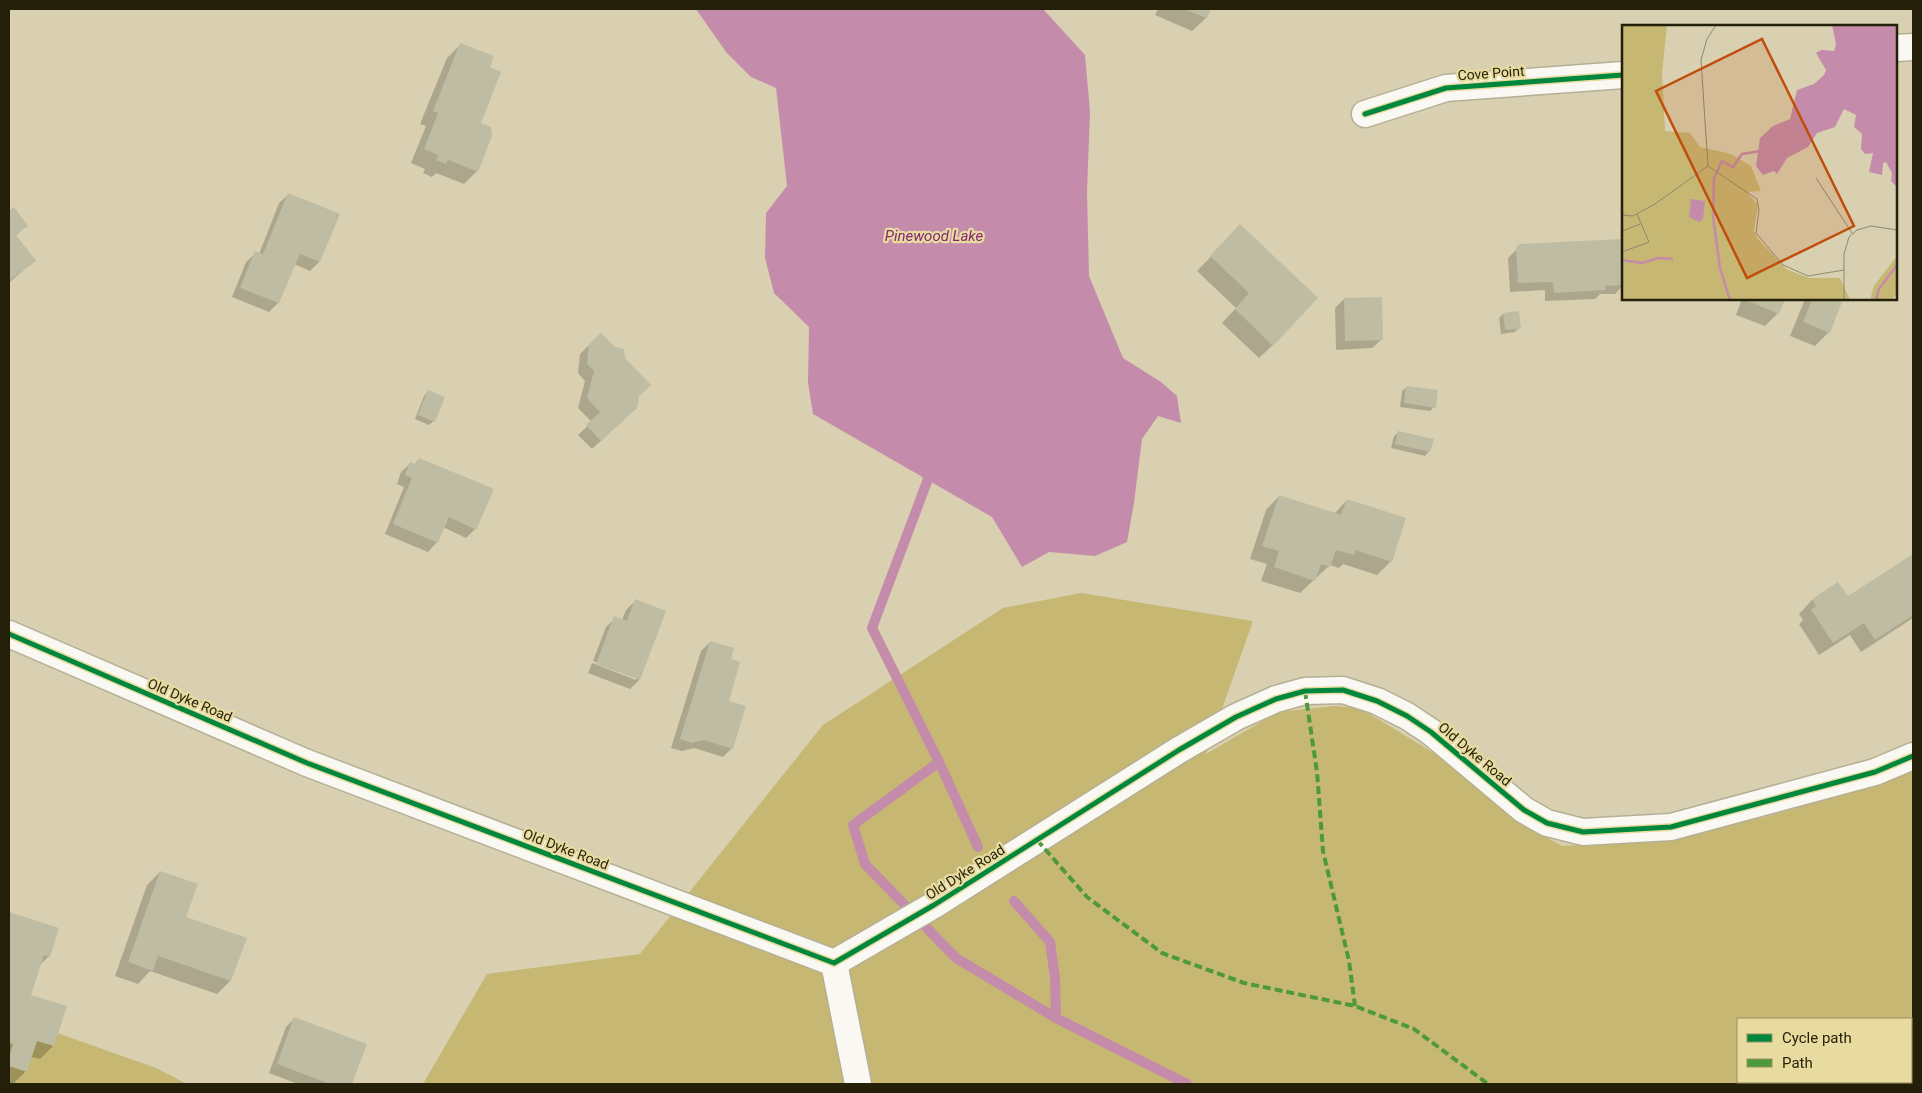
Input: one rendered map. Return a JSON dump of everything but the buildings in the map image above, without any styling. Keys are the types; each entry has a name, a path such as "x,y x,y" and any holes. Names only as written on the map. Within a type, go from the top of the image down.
{"street":[{"path":"1897,48 1913,47"},
{"name":"Cove Point","path":"1365,114 1446,88 1622,75"},
{"name":"Old Dyke Road","path":"9,634 306,763 834,963 934,905 1195,740 1236,717 1276,699 1305,691 1343,690 1377,701 1407,716 1431,732 1524,810 1547,822 1583,832 1671,827 1875,772 1913,756"},
{"path":"834,963 858,1084"}],"shaded area":[{"path":"1081,593 1253,621 1206,754 1278,712 1335,706 1360,708 1450,763 1510,816 1562,846 1646,841 1766,817 1888,781 1913,770 1913,1084 423,1084 487,974 640,954 823,725 1003,608"},
{"path":"9,1016 156,1068 187,1084 9,1084"}],"water":[{"name":"Pinewood Lake","path":"696,9 1043,9 1085,55 1090,112 1087,192 1089,276 1123,358 1161,382 1177,396 1181,423 1158,416 1142,439 1127,542 1095,556 1049,552 1022,567 992,517 813,414 808,383 809,327 774,293 765,258 766,213 787,186 776,88 751,77 726,52"}],"waterway":[{"path":"926,468 928,479 872,628 939,762 853,825 865,864 956,958 1056,1018 1187,1084"},
{"path":"939,762 978,847"},
{"path":"1014,901 1050,942 1055,978 1056,1018"}],"marked path":[{"path":"1305,691 1317,772 1323,851 1349,961 1355,1006"},
{"path":"1037,840 1087,897 1162,953 1244,983 1355,1006 1414,1029 1488,1084"}],"cycle path":[{"path":"1365,114 1446,88 1622,75"},
{"path":"9,634 307,763 834,963 934,905 1179,750 1236,717 1276,699 1305,691 1343,690 1377,701 1407,716 1431,732 1524,810 1547,823 1583,832 1671,827 1875,772 1913,756"}]}
